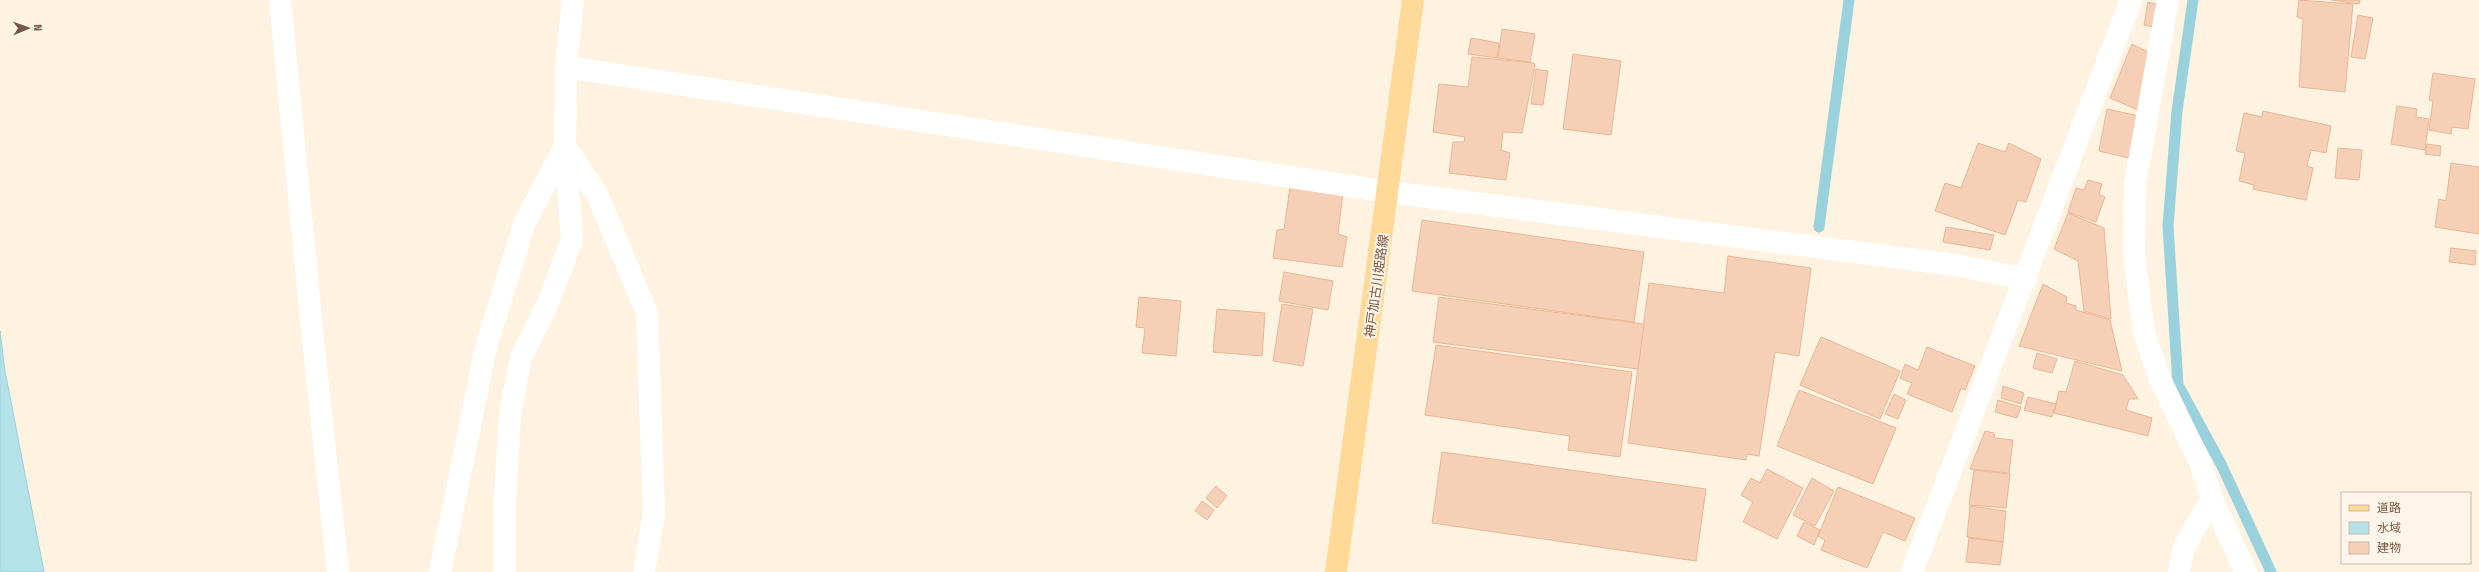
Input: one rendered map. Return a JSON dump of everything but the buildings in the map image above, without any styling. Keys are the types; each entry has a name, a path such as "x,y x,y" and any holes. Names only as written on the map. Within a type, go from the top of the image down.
{"main road":[{"name":"神戸加古川姫路線","path":"1336,572 1389,192 1413,0"}],"street":[{"path":"280,0 312,330 338,572"},
{"path":"505,572 505,500 511,407 521,358 549,301 572,239 565,146 566,67 573,0"},
{"path":"1912,572 2026,279 2131,0"},
{"path":"2168,0 2136,184 2134,254 2144,333 2160,379 2200,462 2212,499 2246,572"},
{"path":"566,67 1389,192 1955,265 2026,279"},
{"path":"440,572 486,347 525,222 565,146"},
{"path":"565,146 597,194 647,313 654,513 644,572"},
{"path":"2180,572 2184,547 2212,499"}],"water":[{"path":"0,331 5,371 44,572 0,572"}],"waterway":[{"path":"1819,227 1849,0"},
{"path":"2193,0 2177,111 2168,226 2178,385 2221,464 2271,572"}]}
